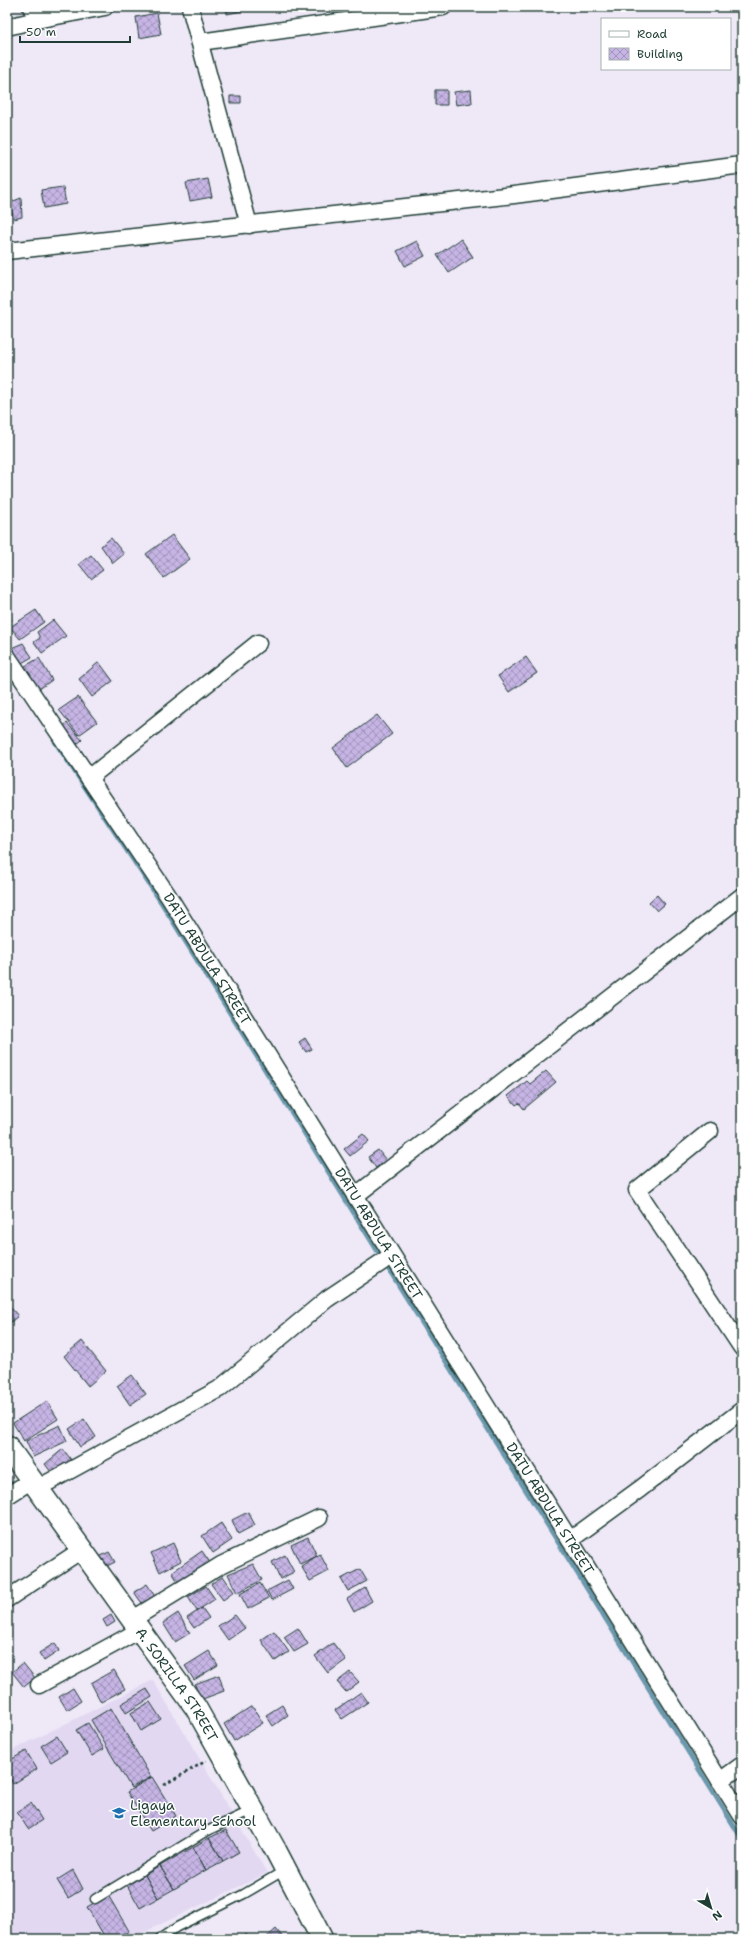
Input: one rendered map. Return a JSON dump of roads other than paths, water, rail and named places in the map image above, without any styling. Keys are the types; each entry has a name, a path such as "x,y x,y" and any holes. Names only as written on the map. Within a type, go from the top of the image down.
{"street":[{"path":"31,7 35,15 41,20"},
{"path":"7,27 105,7"},
{"path":"190,7 249,225"},
{"path":"200,42 443,7"},
{"path":"7,251 514,195 742,165"},
{"path":"89,778 258,643"},
{"name":"DATU ABDULA STREET","path":"7,656 169,897 391,1256 742,1816"},
{"path":"355,1196 742,896"},
{"path":"710,1131 637,1190 742,1348"},
{"path":"7,1496 35,1484 219,1389 327,1299 391,1256"},
{"path":"570,1540 640,1489 742,1410"},
{"name":"A. SORILLA STREET","path":"7,1446 83,1549 196,1708 222,1752 322,1939"},
{"path":"39,1685 137,1625 226,1562 319,1518"},
{"path":"7,1599 83,1549"},
{"path":"720,1781 742,1765"}],"lane":[{"path":"95,1899 205,1832 253,1810"},
{"path":"159,1939 177,1927 244,1894 285,1869"}],"waterway":[{"path":"55,742 162,904 742,1839"}],"place":[{"name":"Ligaya Elementary School","path":"119,1813"}]}
